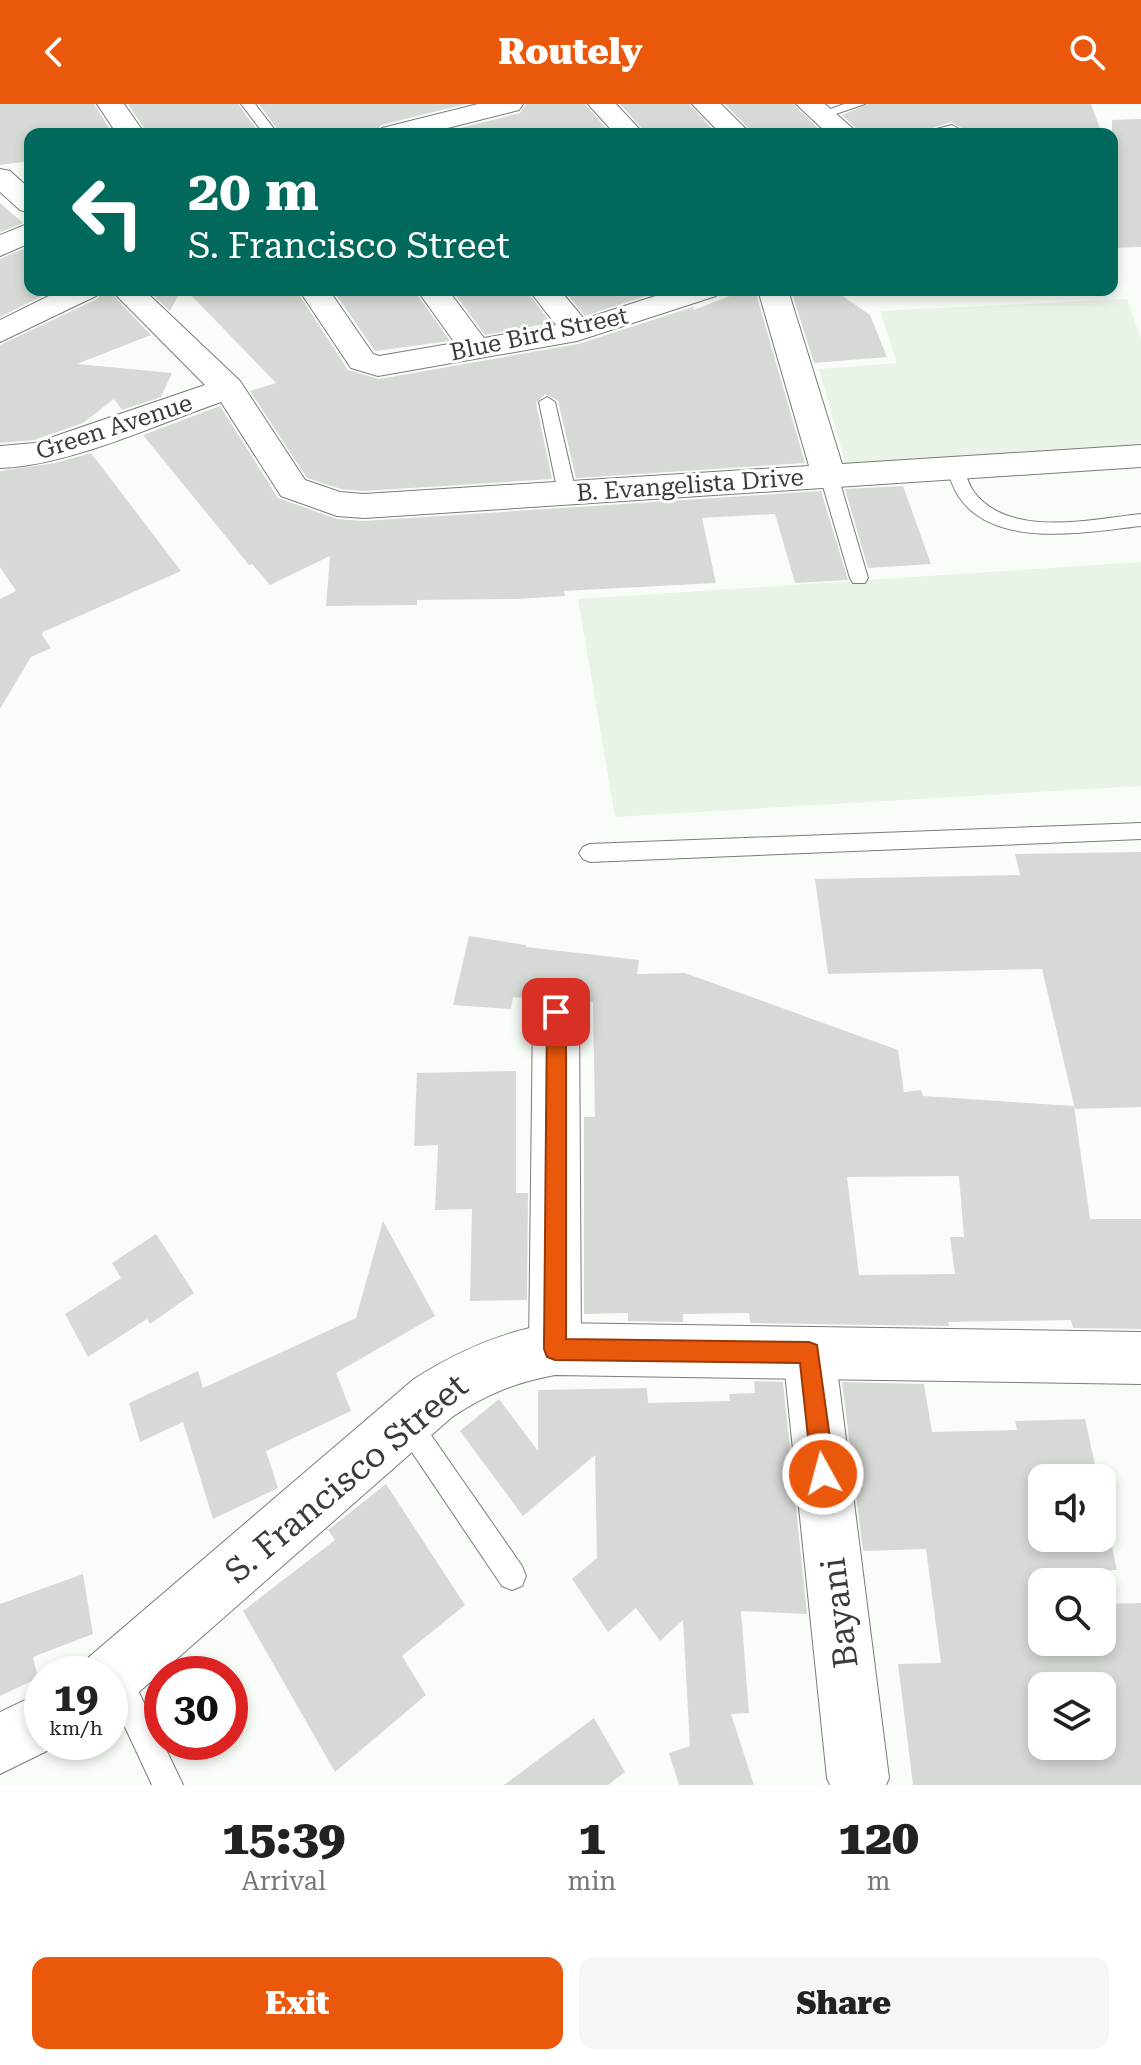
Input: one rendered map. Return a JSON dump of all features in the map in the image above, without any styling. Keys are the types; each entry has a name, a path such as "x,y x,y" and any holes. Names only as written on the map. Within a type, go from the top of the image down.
{"street":[{"path":"110,104 127,128"},
{"path":"601,104 624,128"},
{"path":"705,104 731,128"},
{"path":"815,109 838,128"},
{"path":"427,128 506,112"},
{"path":"0,177 24,199"},
{"path":"0,247 24,235"},
{"path":"0,332 73,296"},
{"name":"B. Evangelista Drive","path":"132,296 228,388 293,488 337,504 364,506 1141,456"},
{"name":"Blue Bird Street","path":"318,296 362,361 370,366 577,331 668,296"},
{"path":"436,296 475,348"},
{"path":"549,296 577,331"},
{"path":"775,296 829,476"},
{"name":"Green Avenue","path":"0,457 13,458 47,451 228,388"},
{"path":"555,1349 556,1012"},
{"name":"S. Francisco Street","path":"128,1662 433,1398 474,1371 518,1354 555,1349 1141,1358"},
{"name":"Bayani","path":"809,1353 858,1778"},
{"path":"0,1744 24,1731"}],"lane":[{"path":"248,104 266,128"},
{"path":"815,109 858,104"},
{"path":"547,402 567,493"},
{"path":"955,468 958,481 974,504 999,521 1038,528 1141,520"},
{"path":"829,476 859,578"},
{"path":"590,853 1141,831"},
{"path":"406,1421 512,1576"},
{"path":"128,1707 168,1785"}],"shaded area":[{"path":"1127,299 1141,339 1141,447 846,466 819,369 897,363 880,311"},
{"path":"1141,562 1141,786 615,817 578,599"}],"building":[{"path":"0,104 94,104 109,128 24,128 24,162 0,165"},
{"path":"128,104 238,104 256,128 144,128"},
{"path":"259,104 466,104 379,128 277,128"},
{"path":"526,104 585,104 606,128 460,128 520,113"},
{"path":"620,104 689,104 711,128 642,128"},
{"path":"725,104 793,104 818,128 748,128"},
{"path":"868,104 1091,104 1100,128 962,128 951,122 932,128 856,128 842,115"},
{"path":"1141,119 1141,247 1118,248 1118,128 1112,128 1112,120"},
{"path":"0,203 23,223 0,232"},
{"path":"24,249 24,296 42,296 0,317 0,259"},
{"path":"99,296 114,296 151,335 77,364 172,373 161,397 122,410 114,399 83,423 34,440 0,443 0,345"},
{"path":"154,296 178,296 170,311"},
{"path":"192,296 300,296 348,370 379,379 578,344 693,307 694,310 730,296 757,296 805,463 576,478 558,401 545,394 536,403 552,479 364,491 341,489 307,478 250,391 276,383"},
{"path":"337,296 418,296 450,341 375,351"},
{"path":"456,296 531,296 551,323 485,335"},
{"path":"569,296 646,296 585,316"},
{"path":"793,296 843,296 870,315 887,357 814,363"},
{"path":"220,406 278,498 337,519 364,521 821,491 848,580 795,583 775,514 702,518 716,583 564,591 565,596 516,599 417,600 417,605 326,606 330,556 270,585 252,564 249,565 143,435"},
{"path":"91,453 181,571 43,632 51,648 31,657 0,709 0,599 16,591 0,567 0,471 55,463"},
{"path":"903,486 931,564 868,568 845,489"},
{"path":"1141,852 1141,1107 1075,1109 1042,969 828,974 815,879 1020,875 1015,854"},
{"path":"469,936 526,947 639,960 637,974 685,973 898,1050 904,1092 921,1090 923,1096 1074,1106 1090,1219 1141,1219 1141,1329 1073,1328 1071,1320 948,1322 949,1326 750,1323 749,1313 683,1314 683,1322 628,1321 628,1313 584,1314 584,1117 595,1117 593,1002 577,1001 573,995 555,989 536,999 513,997 511,1009 453,1005","holes":["959,1176 964,1237 950,1237 955,1274 859,1275 847,1177"]},
{"path":"516,1071 516,1193 528,1193 527,1300 470,1301 472,1209 435,1210 438,1145 414,1146 417,1073"},
{"path":"383,1221 435,1316 336,1373 351,1411 266,1451 278,1488 213,1519 183,1422 140,1442 129,1403 198,1371 203,1388 356,1318"},
{"path":"156,1234 194,1293 150,1324 147,1319 88,1357 65,1314 121,1278 112,1263"},
{"path":"754,1381 783,1382 807,1614 741,1611 749,1713 731,1714 754,1785 679,1785 669,1753 690,1746 683,1620 660,1641 636,1608 608,1632 572,1579 597,1558 595,1455 523,1516 460,1431 499,1399 538,1451 538,1390 647,1388 648,1403 730,1401 729,1394 755,1393"},
{"path":"842,1382 924,1384 932,1432 1017,1430 1015,1421 1085,1419 1095,1464 1028,1464 1028,1552 1113,1552 1117,1570 1028,1568 1028,1656 1116,1656 1116,1604 1141,1603 1141,1785 913,1785 898,1664 941,1663 926,1549 863,1551"},
{"path":"386,1484 465,1605 402,1656 426,1695 335,1772 243,1611 335,1540 328,1530"},
{"path":"83,1574 93,1634 36,1656 24,1656 24,1685 0,1696 0,1604"},
{"path":"594,1718 625,1772 608,1785 504,1785"}],"route":[{"path":"556,1012 555,1349 809,1353 823,1474"}]}
